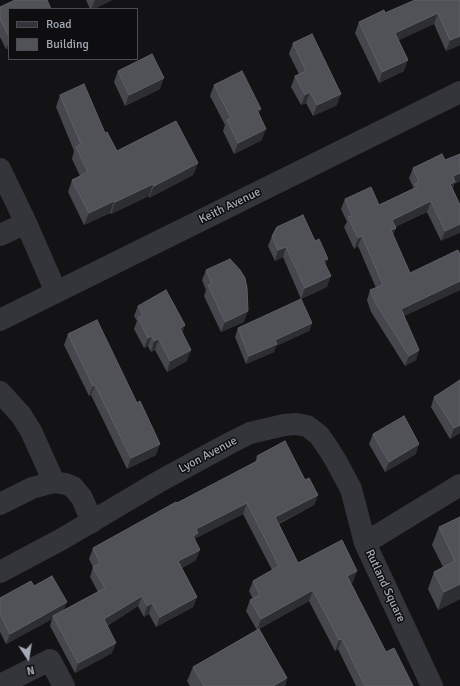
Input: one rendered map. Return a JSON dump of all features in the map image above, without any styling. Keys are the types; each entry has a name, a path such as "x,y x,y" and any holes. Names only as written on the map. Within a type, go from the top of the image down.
{"street":[{"name":"Keith Avenue","path":"0,320 460,92"},
{"path":"0,170 26,223 56,292"},
{"path":"0,235 26,223"},
{"path":"0,392 21,415 31,430 54,482"},
{"name":"Lyon Avenue","path":"0,572 92,522 160,481 250,433 271,427 296,424 308,426 319,434 336,461 351,490 365,543"},
{"path":"0,504 32,488 54,482 66,484 73,487 82,498 92,522"},
{"name":"Rutland Square","path":"432,686 365,543 460,485"},
{"path":"0,685 50,660 64,686"}],"building":[{"path":"15,0 47,0 51,8 8,8 8,35 0,19 0,7"},
{"path":"415,0 460,0 460,36 450,40 438,13 395,33 408,60 382,72 359,22 384,10 385,13"},
{"path":"312,34 341,94 317,105 310,92 305,95 295,76 306,71 293,43"},
{"path":"152,54 164,78 129,95 118,71"},
{"path":"242,71 261,109 257,110 266,129 238,143 227,120 231,118 214,85"},
{"path":"84,84 105,133 107,132 117,151 176,121 198,163 154,186 153,184 89,213 72,180 88,172 76,147 81,144 60,95"},
{"path":"442,154 445,160 460,154 460,173 453,176 455,182 450,184 460,205 460,224 445,231 431,201 392,220 396,228 391,230 410,273 458,250 460,255 460,281 401,309 419,350 409,356 375,302 370,290 383,285 362,236 358,238 348,217 352,216 345,199 371,187 379,205 417,187 415,184 419,182 413,168"},
{"path":"303,215 315,241 319,239 328,259 323,260 331,276 305,288 286,247 278,250 272,236 277,227"},
{"path":"230,259 245,278 248,311 225,322 208,285 212,284 206,270"},
{"path":"166,290 185,325 180,328 191,350 170,361 159,339 154,341 152,336 148,338 138,318 143,315 138,306"},
{"path":"301,299 312,323 275,340 277,344 249,356 238,328"},
{"path":"97,320 137,403 140,401 160,444 131,458 95,385 93,386 68,334"},
{"path":"460,380 460,425 454,428 434,397"},
{"path":"404,416 419,444 389,462 373,434"},
{"path":"285,441 305,480 309,478 318,495 275,517 298,563 342,540 357,571 347,576 386,652 394,648 413,686 365,686 342,639 339,640 313,590 261,619 250,600 260,595 253,581 279,566 247,503 196,529 198,533 193,536 200,550 178,561 197,597 160,617 152,603 147,606 142,596 104,619 116,643 78,663 53,616 105,588 93,567 100,563 93,548 176,502 177,503 259,460 257,456"},
{"path":"460,517 460,584 444,592 434,572 455,561 439,527"},
{"path":"52,576 67,602 10,634 0,614 0,598 31,581 34,586"},
{"path":"259,629 287,678 273,686 204,686 193,667"}]}
